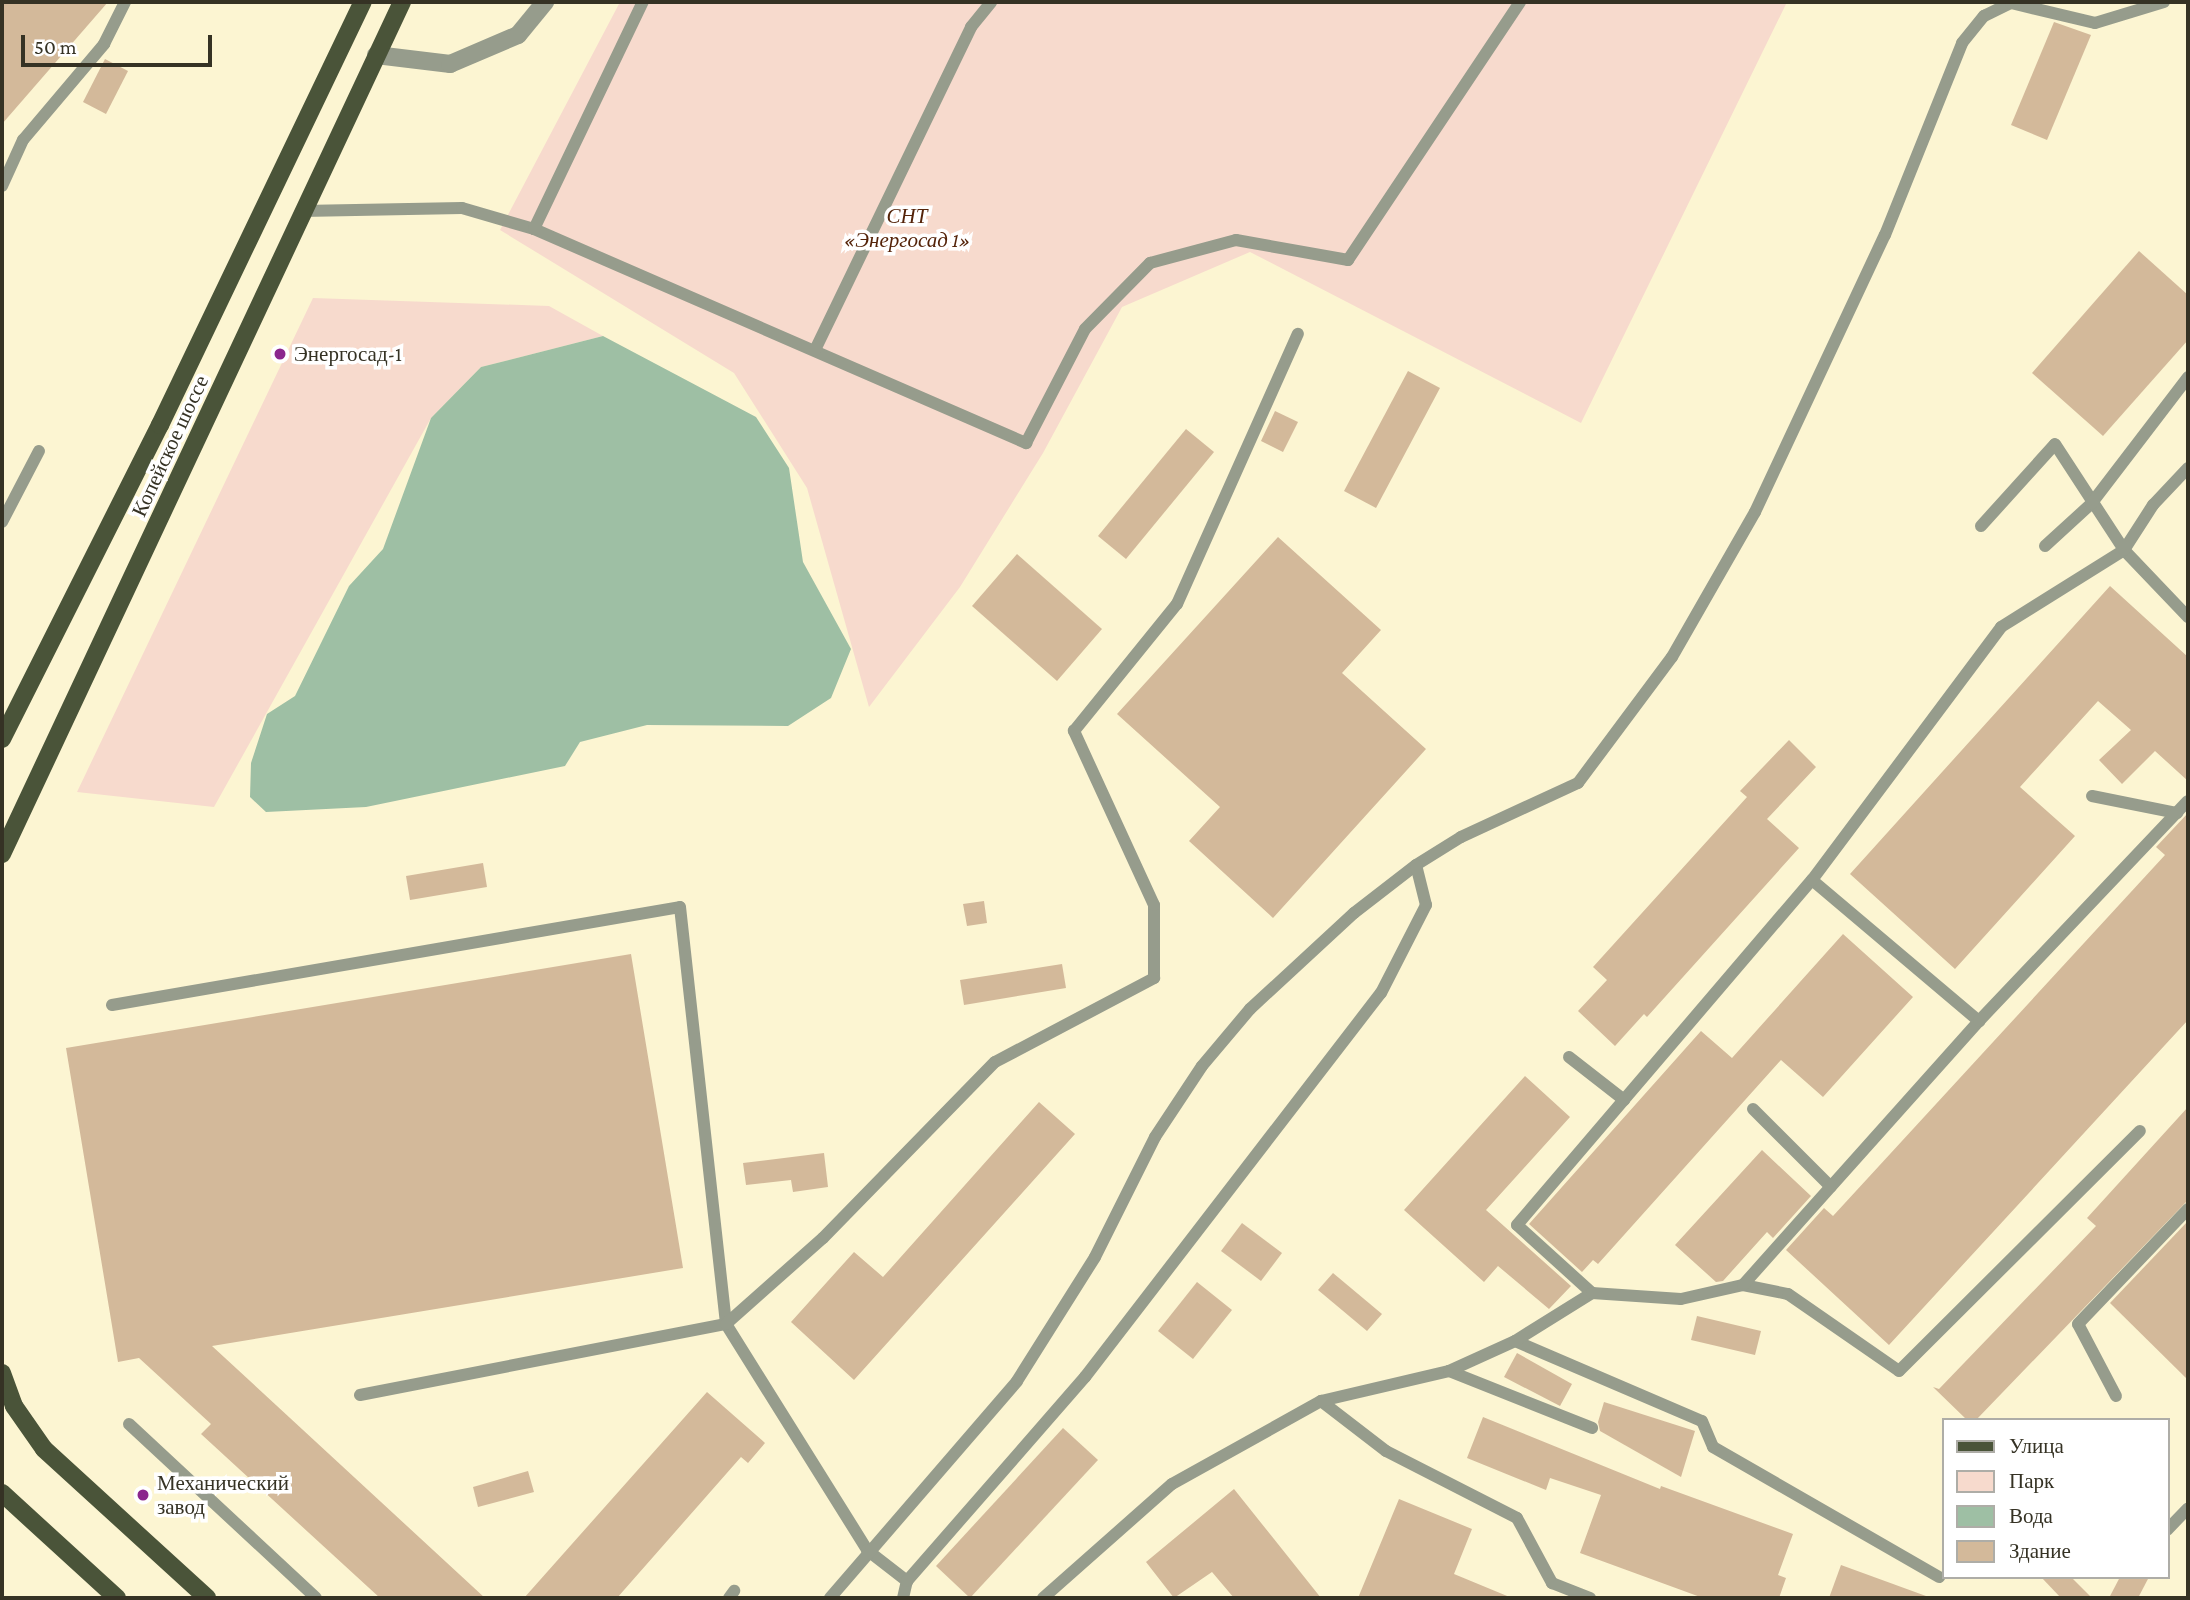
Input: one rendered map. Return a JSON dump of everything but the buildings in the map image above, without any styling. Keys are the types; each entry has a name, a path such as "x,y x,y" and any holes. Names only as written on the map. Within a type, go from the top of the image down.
{"main road":[{"name":"Копейское шоссе","path":"2,738 160,425 363,2"},
{"name":"Копейское шоссе","path":"2,854 402,2"},
{"path":"2,1373 14,1406 44,1449 207,1598"},
{"path":"2,1493 117,1598"}],"street":[{"path":"376,55 450,64 518,35 545,2"}],"lane":[{"path":"2,186 23,140 104,44 125,2"},
{"path":"534,229 643,2"},
{"path":"815,349 971,27 991,2"},
{"path":"302,211 462,208 534,229 1026,443 1085,329 1150,263 1236,240 1348,260 1520,2"},
{"path":"830,1598 867,1550 1017,1381 1095,1257 1154,1137 1202,1066 1250,1009 1354,914 1416,865 1461,837 1578,783 1672,657 1755,512 1885,234 1962,43 1984,16 1990,2"},
{"path":"1984,16 2011,4 2095,23 2164,2"},
{"path":"360,1395 726,1324 822,1238 995,1062 1154,978 1154,905 1074,731 1177,604 1298,334"},
{"path":"2045,546 2091,504 2188,377"},
{"path":"1982,526 2055,444 2091,504 2124,550 2188,617"},
{"path":"2,522 39,451"},
{"path":"1592,1293 1517,1225 1812,880 2001,628 2124,550 2153,505 2188,467"},
{"path":"2092,796 2177,813"},
{"path":"1743,1285 1979,1021 2188,801"},
{"path":"903,1598 907,1581 1085,1377 1381,993 1426,905 1416,865"},
{"path":"1812,880 1979,1021"},
{"path":"112,1005 680,907 726,1324 867,1550 907,1581"},
{"path":"1569,1057 1624,1100"},
{"path":"1753,1109 1831,1186"},
{"path":"1043,1598 1172,1484 1321,1401 1386,1382 1450,1371 1515,1341 1592,1293 1681,1299 1743,1285 1788,1294 1899,1371 2140,1131"},
{"path":"2116,1396 2078,1324 2188,1209"},
{"path":"1515,1341 1702,1421 1713,1447 1939,1577"},
{"path":"1450,1371 1592,1428"},
{"path":"1321,1401 1386,1451 1517,1518 1552,1583 1590,1598"},
{"path":"129,1424 316,1598"},
{"path":"2169,1528 2188,1508"}],"green space":[{"name":"СНТ «Энергосад 1»","path":"620,2 1787,2 1581,423 1250,252 1122,307 1043,453 960,587 869,707 807,488 734,373 500,230"},
{"path":"313,298 549,306 603,336 481,367 431,418 214,807 77,792"}],"water":[{"path":"603,336 756,417 789,468 803,562 851,649 831,698 788,726 647,725 580,742 565,766 366,807 266,812 250,797 251,763 267,714 295,696 349,586 383,549 431,418 481,367"}],"place":[{"name":"Энергосад-1","path":"280,354"},
{"name":"Механический завод","path":"143,1495"}]}
